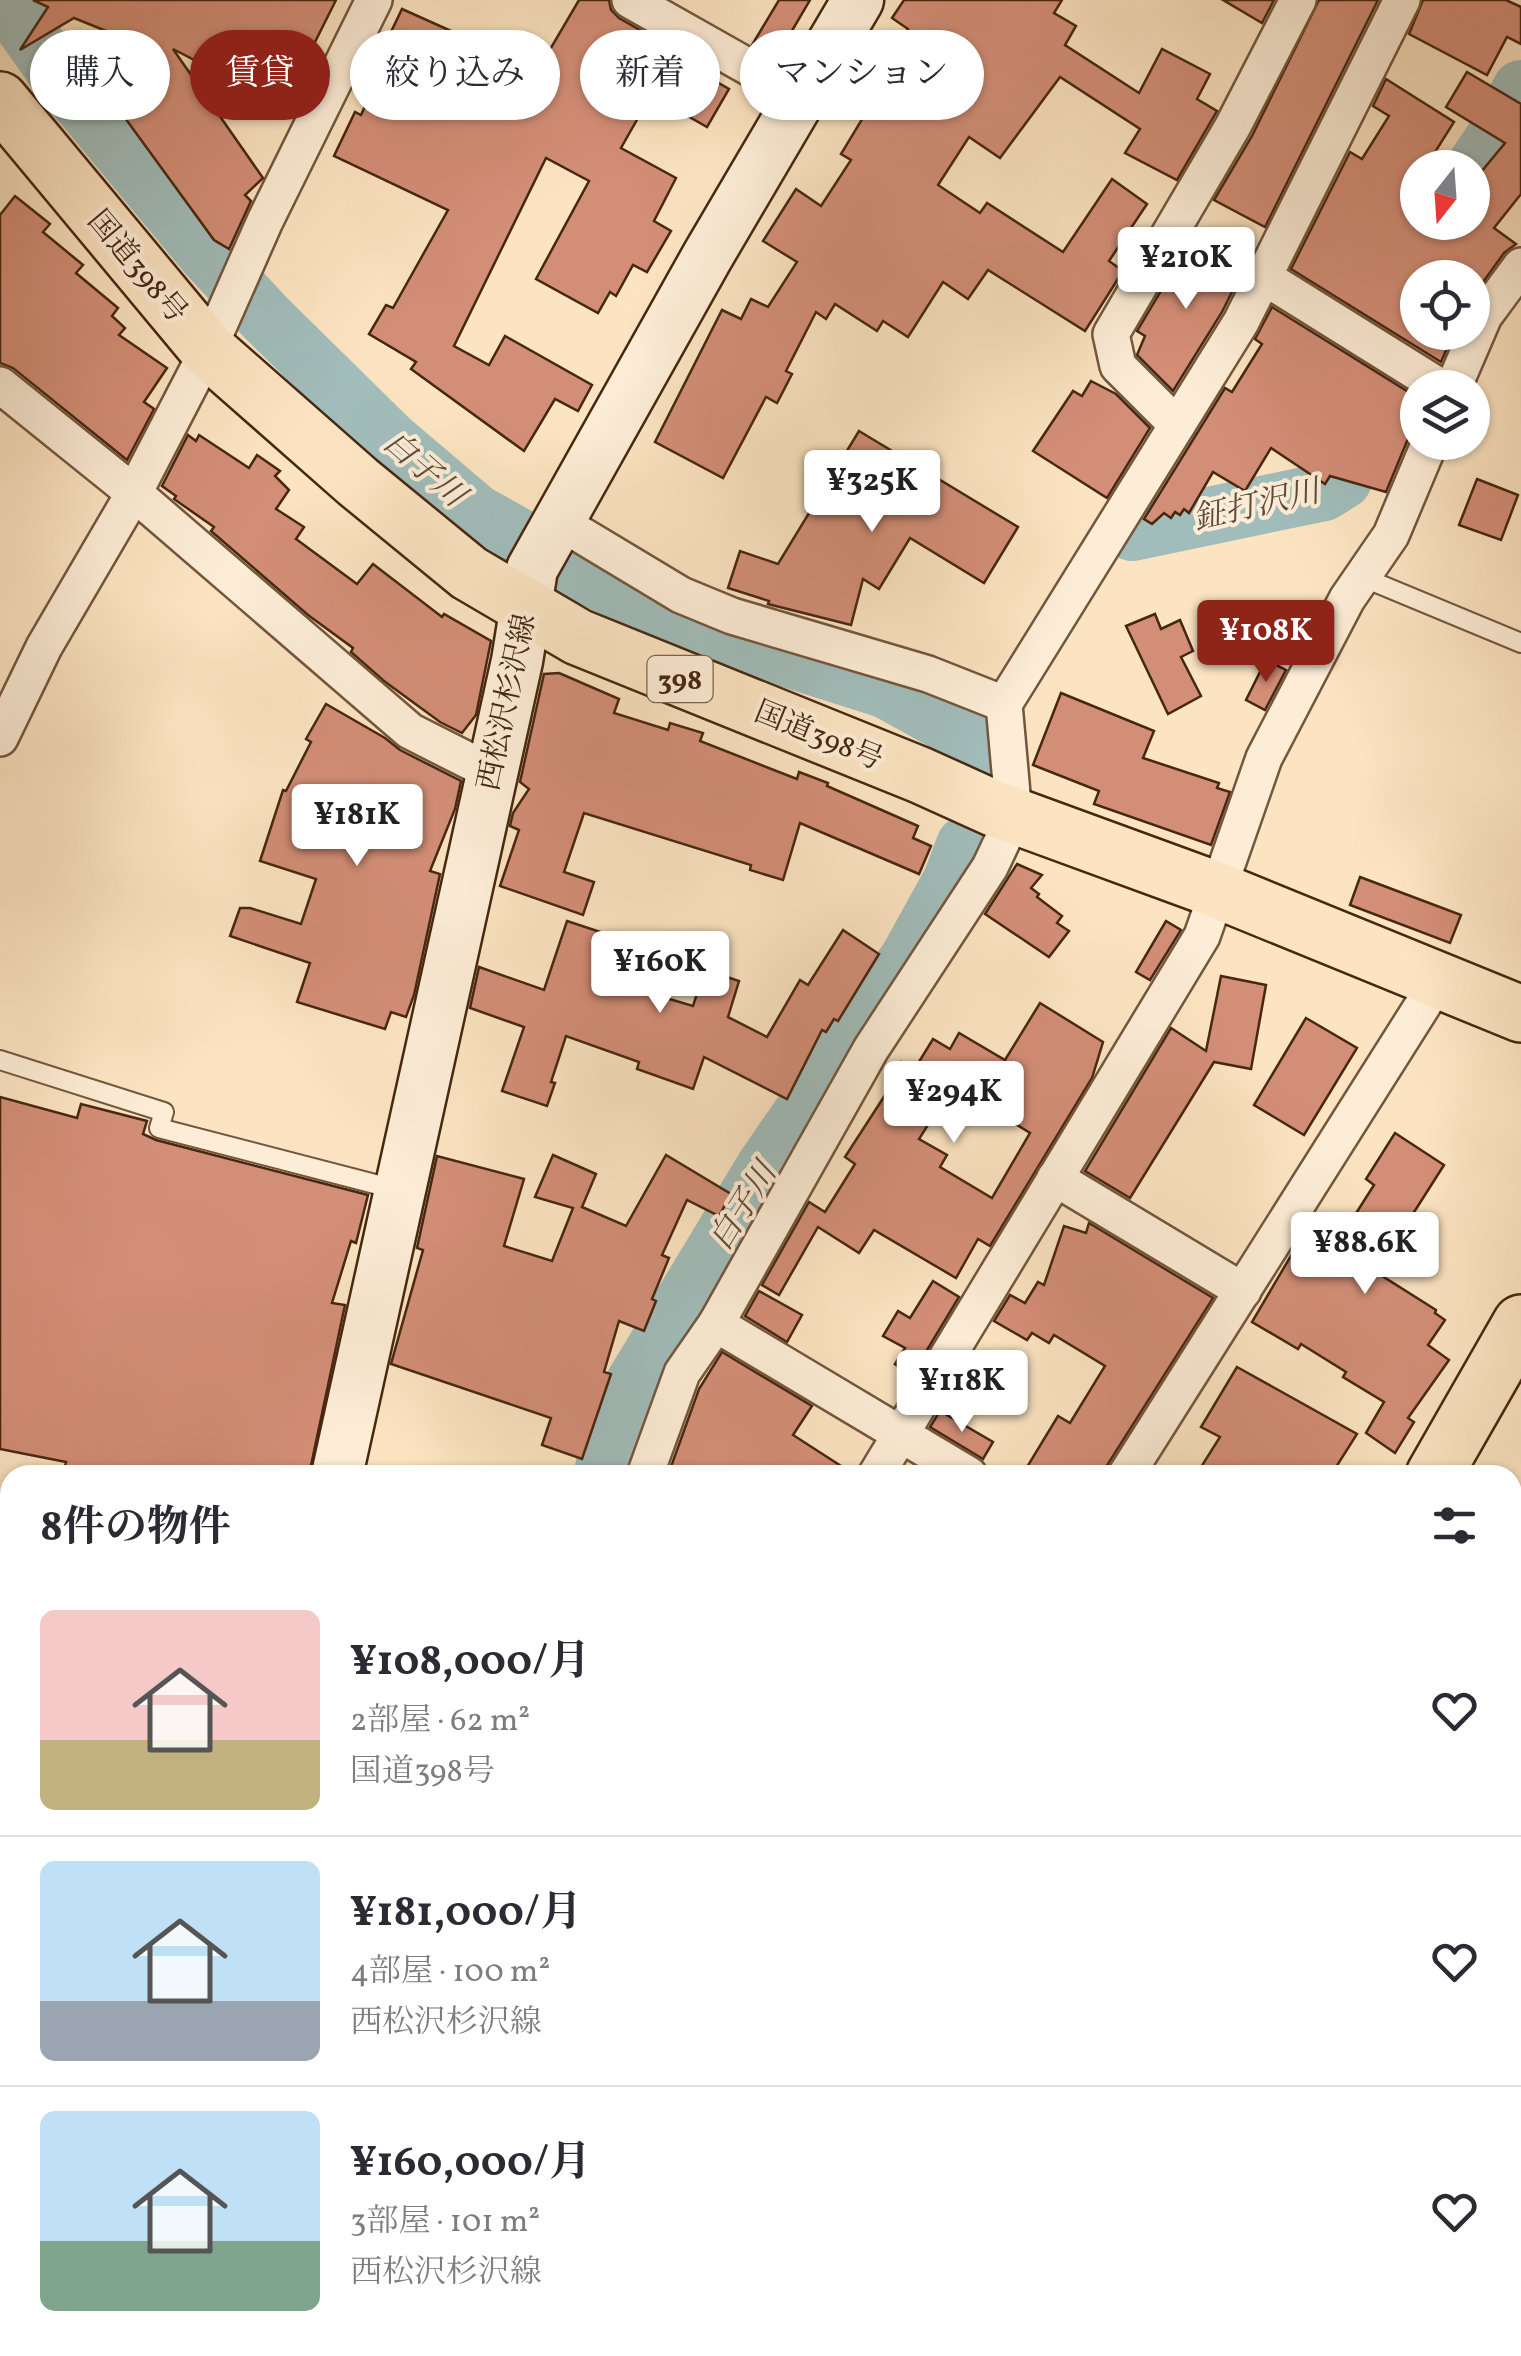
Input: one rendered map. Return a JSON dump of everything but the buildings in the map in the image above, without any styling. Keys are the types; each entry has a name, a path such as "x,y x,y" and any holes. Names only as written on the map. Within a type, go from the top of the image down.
{"highway":[{"name":"国道398号","path":"0,100 214,337 358,482 469,574 542,558 578,638 1014,816 1217,890 1521,1014"},
{"path":"1440,1465 1521,1322"}],"main road":[{"name":"西松沢杉沢線","path":"840,30 858,0"},
{"name":"西松沢杉沢線","path":"340,1465 491,772 542,558 787,120"}],"street":[{"path":"0,738 44,647 134,493 214,337 265,221 374,0"},
{"path":"630,0 740,62"},
{"path":"1177,426 1118,366 1112,334 1233,126 1298,0"},
{"path":"649,1465 682,1374 716,1324 871,1049 990,867 1014,816 1004,704 1242,322 1402,0"},
{"path":"1461,370 1484,316 1521,266"},
{"path":"1264,277 1412,370"},
{"path":"0,384 134,493 410,731 491,772"},
{"path":"882,1465 1202,936 1264,758 1347,599 1391,535 1422,460"},
{"path":"542,558 681,596 732,616 928,674 1004,704"},
{"path":"1132,1465 1438,981"},
{"path":"1055,1178 1243,1291"},
{"path":"716,1324 952,1465"}],"lane":[{"path":"1362,578 1521,643"},
{"path":"0,1060 164,1112 159,1128 398,1190"}],"waterway":[{"name":"白子川","path":"5,0 63,81 205,252 389,439 476,513 693,628 887,690 972,737 975,754"},
{"name":"鉦打沢川","path":"1486,150 1521,89"},
{"name":"鉦打沢川","path":"1132,532 1324,492 1343,480 1366,415 1388,307 1398,282 1415,257"},
{"name":"白子川","path":"605,1465 610,1432 629,1392 765,1167 909,958 952,880 965,845"}]}
